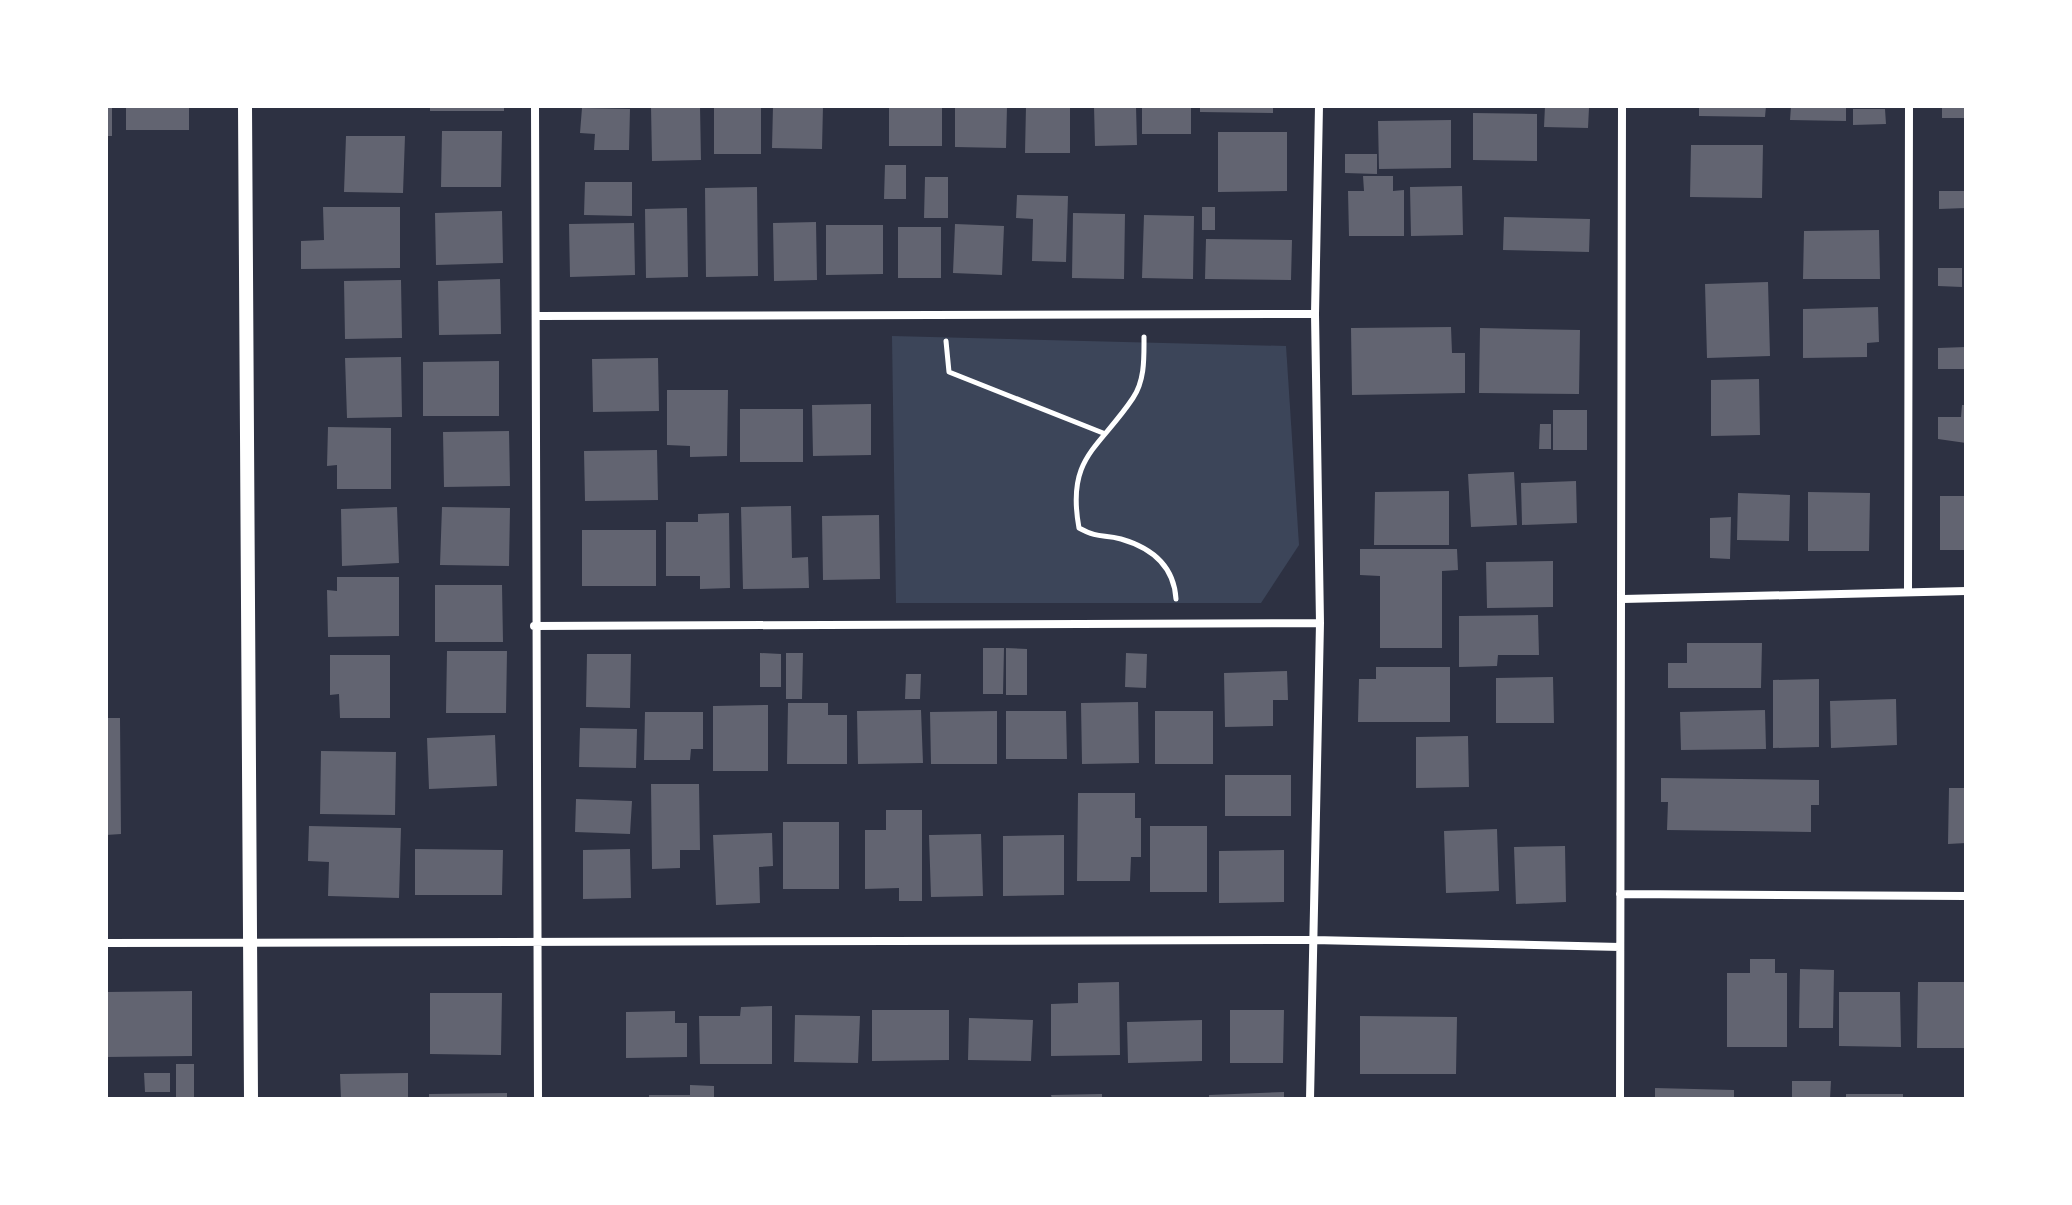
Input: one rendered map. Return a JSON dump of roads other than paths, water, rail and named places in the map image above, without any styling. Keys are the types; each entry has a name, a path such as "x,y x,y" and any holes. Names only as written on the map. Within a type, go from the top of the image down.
{"street":[{"path":"245,106 251,1099"},
{"path":"535,106 534,626 538,1099"},
{"path":"1310,1099 1320,623 1315,314 1319,106"},
{"path":"1620,1099 1622,106"},
{"path":"1908,591 1909,106"},
{"path":"536,316 1315,314"},
{"path":"1623,599 1966,591"},
{"path":"534,626 1320,623"},
{"path":"1620,894 1966,896"},
{"path":"106,943 1313,940 1620,947"}]}
